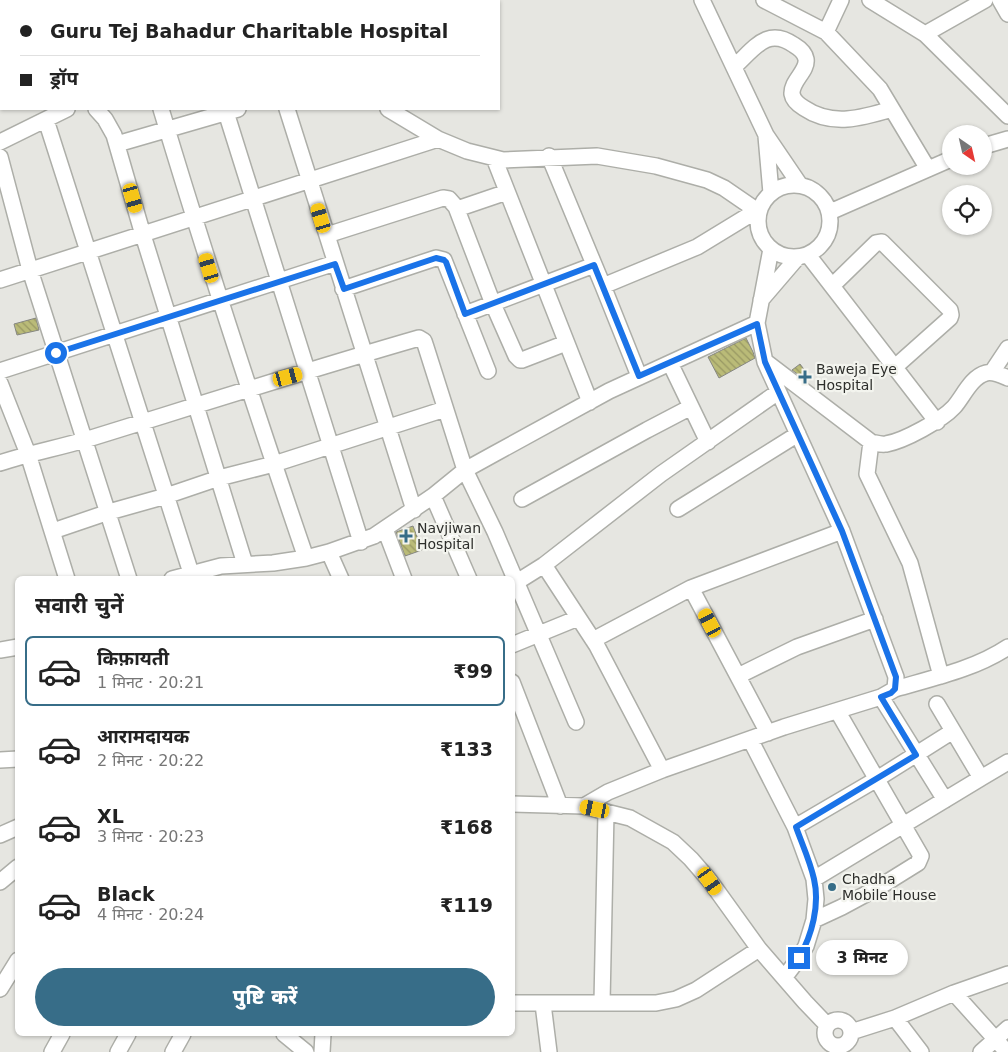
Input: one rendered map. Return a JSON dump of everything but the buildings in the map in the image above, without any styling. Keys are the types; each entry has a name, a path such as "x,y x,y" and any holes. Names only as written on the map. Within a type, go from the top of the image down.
{"street":[{"path":"702,0 766,135 800,185"},
{"path":"764,0 826,32 872,80 892,108 928,169"},
{"path":"826,32 841,0"},
{"path":"870,0 925,34 1008,116"},
{"path":"925,34 985,0"},
{"path":"1000,0 1008,14"},
{"path":"734,67 766,38 777,37 788,41 805,54 806,63 792,96 798,104 811,113 835,120 850,120 892,108"},
{"path":"0,142 65,110"},
{"path":"97,110 110,126 117,144 244,564"},
{"path":"161,110 220,301 306,558"},
{"path":"117,144 230,110 252,200 361,542"},
{"path":"287,110 414,510"},
{"path":"390,110 438,140 467,151 494,158 515,160 549,156 597,156 656,166 708,180 724,188 757,212"},
{"path":"46,120 144,421 166,496 183,576 221,566 273,563 306,558 361,542 386,530 465,470 639,376 757,324"},
{"path":"766,135 771,193"},
{"path":"992,144 1008,139"},
{"path":"0,280 438,140"},
{"path":"549,156 639,376"},
{"path":"0,157 30,270 128,576"},
{"path":"494,158 590,402"},
{"path":"830,212 942,162"},
{"path":"760,301 803,256 819,248 828,236 831,221 830,212 820,194 800,185 781,187 764,199 757,212 759,230 771,249 782,256 803,256 832,286 937,422"},
{"path":"457,209 507,192"},
{"path":"326,236 443,198 449,199 457,209 493,304 516,356 520,360 566,343"},
{"path":"603,286 697,247 757,212"},
{"path":"832,286 876,243 882,242 950,310 950,318 895,367"},
{"path":"771,249 757,324 765,362 842,531 896,677 895,689"},
{"path":"344,289 440,258 446,262 488,371"},
{"path":"0,371 335,264"},
{"path":"465,314 594,265"},
{"path":"0,463 86,440 250,387 308,372 419,338 422,339 426,347 465,470 495,532 511,576"},
{"path":"992,372 1008,348"},
{"path":"670,362 708,442"},
{"path":"765,362 871,442 886,444 937,422 956,406 982,374 992,372 1008,378"},
{"path":"0,382 28,454 66,576"},
{"path":"515,583 544,565 661,474 778,392"},
{"path":"522,499 691,407"},
{"path":"53,532 109,512 166,496 219,478 274,464 445,409"},
{"path":"678,509 798,434"},
{"path":"871,442 867,474 910,563 941,676"},
{"path":"433,496 465,576"},
{"path":"386,530 403,576"},
{"path":"593,640 691,588 842,531"},
{"path":"329,552 340,576"},
{"path":"544,565 593,640 662,770"},
{"path":"515,586 576,722"},
{"path":"691,588 768,733"},
{"path":"515,644 578,618"},
{"path":"738,676 797,647 875,619"},
{"path":"584,806 608,792 662,770 768,733 838,712 891,693 895,689 978,663 1008,647"},
{"path":"0,650 15,648"},
{"path":"881,697 946,800"},
{"path":"937,704 981,778"},
{"path":"517,706 560,806"},
{"path":"814,920 842,908 918,863 921,856 838,712"},
{"path":"796,827 878,779 953,731"},
{"path":"750,739 796,827 814,879 816,899 814,920 806,946 784,978"},
{"path":"0,760 15,759"},
{"path":"814,879 1008,762"},
{"path":"515,804 584,806 630,818 673,842 710,881 759,949 827,1025 826,1036 830,1048 843,1045 850,1038 851,1032 847,1022 836,1020 827,1025"},
{"path":"602,1002 606,812"},
{"path":"0,835 15,828"},
{"path":"0,882 15,869"},
{"path":"515,1003 656,1003 676,999 696,990 759,949"},
{"path":"0,989 15,965"},
{"path":"851,1032 895,1018 954,992 1008,974"},
{"path":"954,992 1007,1052"},
{"path":"544,1004 549,1052"},
{"path":"895,1018 921,1052"},
{"path":"981,1052 1008,1028"},
{"path":"52,1052 61,1036"},
{"path":"118,1052 127,1036"},
{"path":"173,1052 180,1036"},
{"path":"286,1036 306,1052"},
{"path":"322,1052 324,1036"}],"place":[{"name":"Baweja Eye Hospital","path":"805,377"},
{"name":"Navjiwan Hospital","path":"406,536"},
{"name":"Chadha Mobile House","path":"832,887"}],"route":[{"path":"56,353 335,264 344,289 436,258 446,262 465,314 594,265 639,376 757,324 765,362 842,531 896,677 895,689 881,697 916,755 796,827 814,879 816,899 814,920 806,946 799,958"}]}
